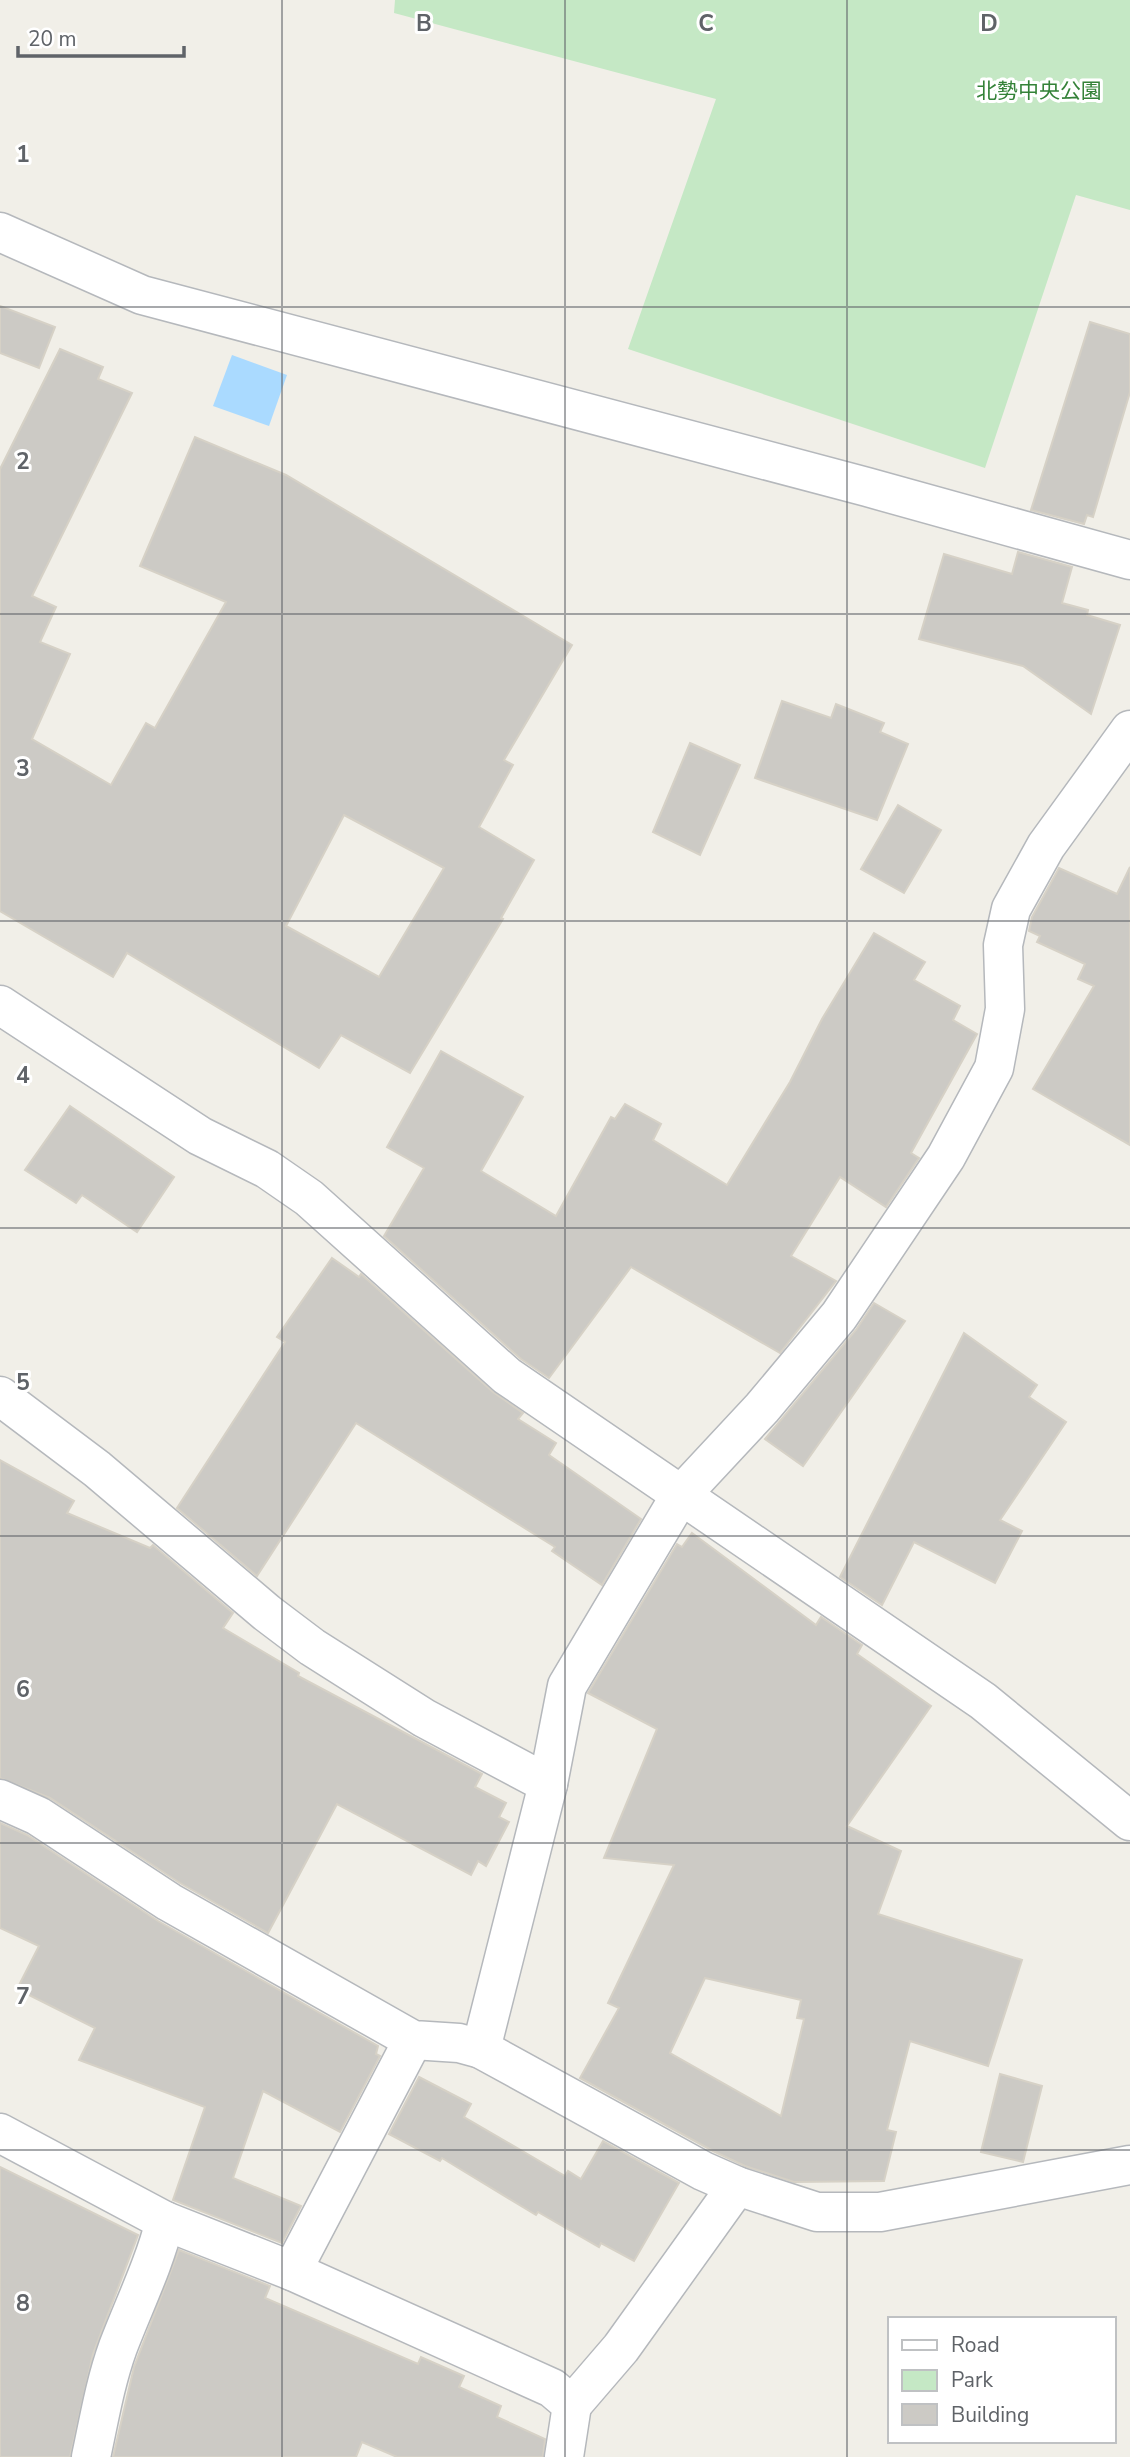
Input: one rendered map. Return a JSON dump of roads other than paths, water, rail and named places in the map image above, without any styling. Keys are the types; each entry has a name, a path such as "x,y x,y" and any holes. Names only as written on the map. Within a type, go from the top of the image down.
{"street":[{"path":"0,232 142,295 867,487 1130,560"},
{"path":"481,2049 548,1784 567,1686 680,1496 762,1408 839,1316 946,1157 994,1068 1004,1009 1003,945 1012,909 1046,846 1130,730"},
{"path":"0,1005 200,1136 267,1169 309,1198 507,1376 983,1701 1130,1821"},
{"path":"0,1396 97,1469 267,1613 312,1647 424,1718 548,1784"},
{"path":"0,1799 38,1816 169,1902 413,2040 459,2043 481,2049 703,2171 737,2186 817,2212 880,2212 1130,2165"},
{"path":"292,2271 413,2040"},
{"path":"0,2133 166,2221 292,2271 552,2388 572,2405"},
{"path":"564,2457 572,2405 621,2348 737,2186"},
{"path":"91,2457 118,2347 156,2255 166,2221"}],"water":[{"path":"232,355 287,375 269,426 213,406"}],"park label":[{"name":"北勢中央公園","path":"1039,91"}]}
